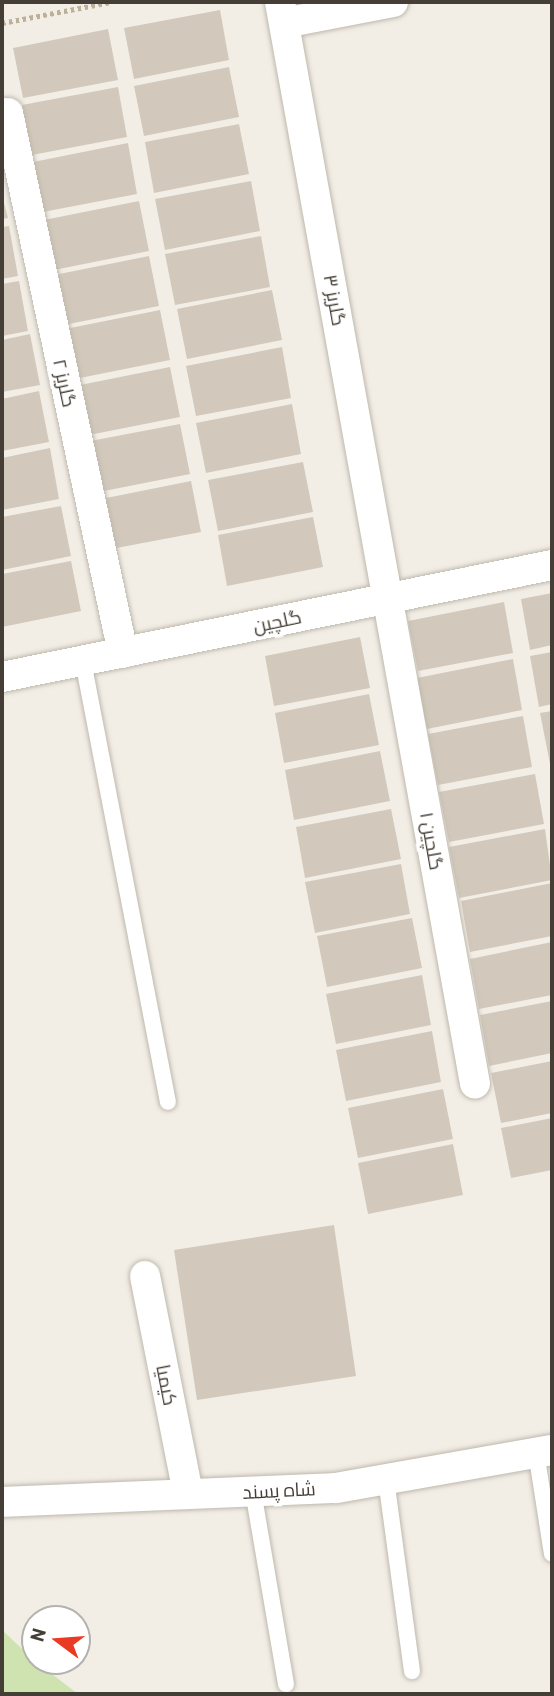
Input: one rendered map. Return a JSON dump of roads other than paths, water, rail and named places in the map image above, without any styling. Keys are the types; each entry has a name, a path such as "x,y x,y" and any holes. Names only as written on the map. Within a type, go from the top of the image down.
{"street":[{"path":"282,13 393,2"},
{"name":"گلریز ۳","path":"282,13 390,598"},
{"name":"گلریز ۲","path":"8,113 123,653"},
{"name":"گلچین","path":"2,677 552,565"},
{"name":"گلچین ۱","path":"390,598 475,1084"},
{"name":"کیمیا","path":"145,1276 188,1494"},
{"name":"شاه پسند","path":"2,1502 336,1488 544,1451"}],"lane":[{"path":"83,661 168,1102"},
{"path":"544,1451 552,1554"},
{"path":"386,1479 412,1671"},
{"path":"253,1491 286,1684"}]}
